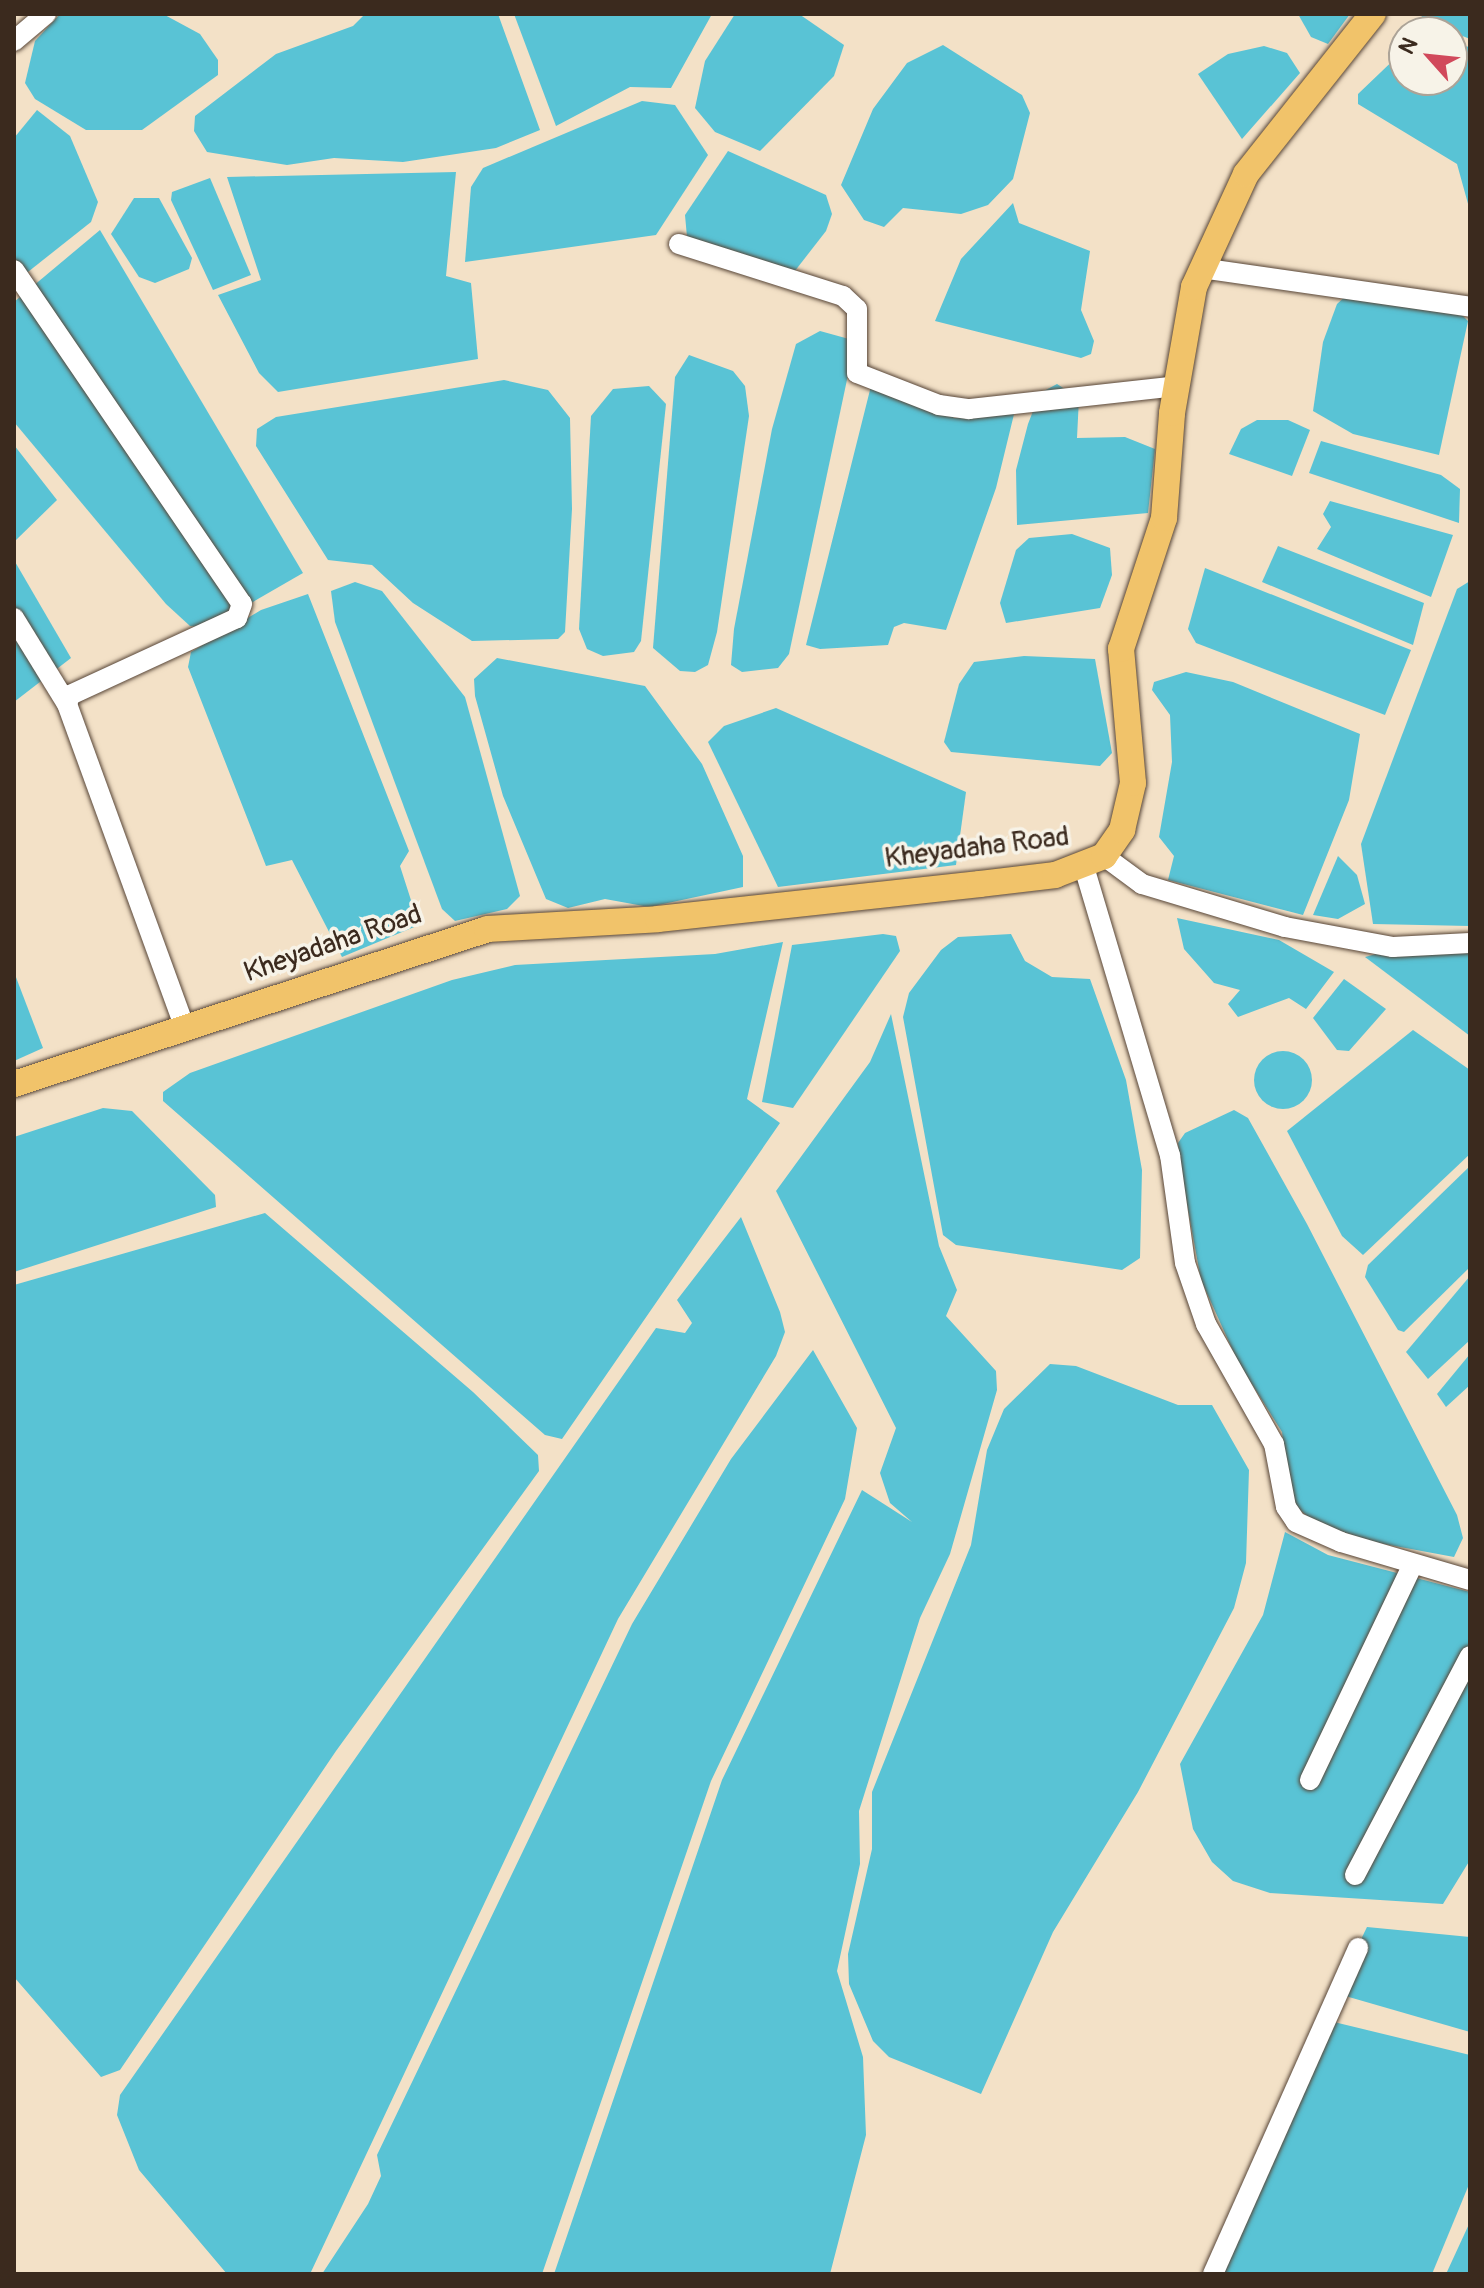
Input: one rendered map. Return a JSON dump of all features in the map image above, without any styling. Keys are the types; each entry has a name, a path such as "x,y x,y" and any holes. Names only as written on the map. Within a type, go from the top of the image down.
{"main road":[{"name":"Kheyadaha Road","path":"14,1084 487,929 658,919 1102,874 1122,830 1133,783 1121,649 1161,533 1176,386 1201,268 1246,174 1373,14"}],"street":[{"path":"14,41 46,14"},
{"path":"679,244 843,296 859,315 857,373 939,405 969,409 1176,386"},
{"path":"1201,268 1470,307"},
{"path":"14,270 242,604 237,618 70,695 67,704"},
{"path":"14,618 67,704 185,1028"},
{"path":"1470,943 1393,947 1341,940 1102,874 1170,1155 1185,1263 1206,1324 1274,1444 1286,1507 1306,1528 1470,1580"},
{"path":"1310,1780 1413,1564"},
{"path":"1355,1875 1470,1656"},
{"path":"1213,2274 1358,1948"}],"water":[{"path":"60,14 163,14 200,34 218,60 218,75 142,130 86,130 35,99 25,83 35,41"},
{"path":"365,14 498,14 540,130 496,148 403,162 334,158 287,165 207,152 194,131 195,116 276,54 353,26"},
{"path":"514,14 712,14 671,88 630,87 556,126"},
{"path":"735,14 799,14 844,45 834,76 760,151 715,132 695,108 705,61"},
{"path":"1298,14 1350,14 1328,44 1311,37"},
{"path":"1420,14 1470,14 1470,39 1468,16"},
{"path":"943,45 1022,95 1030,113 1013,179 988,205 961,214 903,208 884,227 864,220 841,185 873,109 907,63"},
{"path":"1264,46 1287,53 1300,73 1242,139 1198,74 1228,54"},
{"path":"1470,47 1470,211 1457,164 1358,104 1358,94 1388,65 1388,96 1468,96"},
{"path":"642,101 675,105 708,155 656,235 465,262 471,187 483,168"},
{"path":"37,110 70,136 98,202 91,222 14,283 14,138"},
{"path":"728,151 826,195 832,214 826,231 791,276 687,237 685,215"},
{"path":"456,172 446,276 471,283 478,359 278,392 259,373 218,295 261,280 227,177"},
{"path":"210,178 251,275 213,290 171,200 172,192"},
{"path":"134,198 159,198 192,258 189,269 155,283 139,277 111,234"},
{"path":"1013,203 1019,223 1090,251 1081,310 1094,341 1091,354 1081,358 935,321 961,259"},
{"path":"100,230 303,573 208,628 190,626 166,604 14,422 14,302"},
{"path":"1349,293 1457,310 1468,321 1439,455 1353,434 1313,411 1323,342 1337,304"},
{"path":"820,331 849,339 852,356 789,654 778,668 742,672 731,665 734,629 772,429 796,344"},
{"path":"689,355 733,371 745,386 749,416 717,632 708,665 695,672 680,671 653,648 675,377"},
{"path":"504,380 548,390 570,418 572,509 565,632 558,639 472,641 413,603 372,565 328,560 256,446 257,429 276,417"},
{"path":"872,382 955,418 1016,406 996,488 946,630 904,623 894,627 888,645 820,649 806,645"},
{"path":"1057,384 1079,398 1077,438 1125,437 1155,449 1148,513 1017,525 1016,470 1028,424 1040,393"},
{"path":"649,386 666,404 641,641 634,652 603,656 587,649 579,629 591,416 613,389"},
{"path":"1257,420 1288,420 1310,430 1292,476 1229,454 1241,429"},
{"path":"1321,441 1441,475 1460,489 1459,523 1309,473"},
{"path":"14,445 57,500 14,542"},
{"path":"1330,501 1453,535 1431,597 1317,549 1331,527 1323,514"},
{"path":"1072,534 1110,548 1112,575 1100,608 1006,623 1000,603 1016,550 1029,538"},
{"path":"1278,546 1424,603 1413,645 1262,582"},
{"path":"14,560 71,658 14,702"},
{"path":"1205,568 1411,650 1385,715 1196,643 1188,629"},
{"path":"1470,581 1470,926 1373,924 1361,844 1457,589"},
{"path":"355,582 382,591 465,697 520,896 507,909 455,921 442,909 335,622 331,591"},
{"path":"308,594 409,851 400,866 419,925 342,957 292,860 266,866 188,667 191,652 261,610"},
{"path":"1024,656 1095,659 1112,753 1100,766 951,752 944,742 959,684 974,662"},
{"path":"497,658 645,686 702,764 743,856 743,887 649,907 605,899 568,908 546,899 503,796 475,696 474,679"},
{"path":"1186,672 1233,682 1360,734 1349,800 1303,915 1168,880 1174,856 1159,837 1172,762 1170,715 1152,690 1154,682"},
{"path":"776,708 966,792 956,865 778,887 708,742 724,726"},
{"path":"1338,856 1357,875 1365,904 1338,919 1313,915"},
{"path":"1177,918 1279,940 1334,972 1306,1009 1289,998 1238,1017 1228,1004 1240,990 1214,983 1184,949"},
{"path":"883,934 896,936 900,951 793,1108 762,1102 792,945"},
{"path":"1011,934 1025,961 1052,977 1090,979 1126,1080 1142,1170 1140,1258 1122,1270 956,1245 943,1235 903,1017 909,993 941,950 958,937"},
{"path":"783,942 747,1099 780,1123 562,1439 545,1435 163,1101 163,1092 190,1073 452,980 515,965 715,954"},
{"path":"1470,950 1470,1036 1365,957 1387,951"},
{"path":"14,972 43,1048 14,1061"},
{"path":"1344,979 1386,1009 1349,1051 1337,1050 1313,1018"},
{"path":"891,1014 939,1246 957,1290 946,1316 996,1371 997,1390 950,1554 920,1618 859,1811 860,1864 837,1971 863,2057 866,2135 830,2274 554,2274 722,1780 862,1490 912,1522 890,1503 880,1473 896,1428 776,1191 870,1062"},
{"path":"1413,1030 1470,1070 1470,1154 1363,1255 1342,1236 1287,1131"},
{"path":"1283,1051 1294,1053 1303,1060 1310,1069 1310,1091 1303,1100 1294,1107 1283,1109 1272,1107 1263,1100 1256,1091 1254,1080 1256,1069 1263,1060 1272,1053"},
{"path":"103,1108 132,1111 215,1195 216,1207 14,1272 14,1137"},
{"path":"1234,1110 1248,1118 1307,1224 1457,1515 1463,1538 1454,1557 1368,1541 1313,1521 1291,1502 1282,1432 1238,1362 1201,1280 1180,1166 1178,1143 1185,1133"},
{"path":"1470,1166 1470,1267 1404,1332 1398,1330 1365,1277 1368,1265"},
{"path":"265,1213 473,1392 538,1455 539,1471 336,1751 120,2070 101,2077 14,1977 14,1285"},
{"path":"741,1217 780,1312 785,1332 776,1356 618,1619 310,2274 227,2274 139,2170 117,2115 120,2095 656,1328 685,1333 692,1323 677,1300"},
{"path":"1470,1276 1470,1340 1428,1379 1406,1352"},
{"path":"813,1350 857,1428 845,1499 711,1781 542,2274 322,2274 368,2204 381,2176 377,2155 632,1624 731,1459"},
{"path":"1470,1354 1470,1385 1446,1407 1437,1394"},
{"path":"1050,1364 1076,1366 1178,1405 1212,1405 1249,1470 1246,1563 1234,1608 1138,1792 1053,1932 981,2094 889,2057 873,2041 849,1984 848,1954 872,1849 872,1792 971,1545 987,1450 1004,1409"},
{"path":"1285,1532 1328,1555 1470,1592 1470,1860 1443,1904 1270,1893 1233,1881 1212,1862 1193,1829 1180,1764 1263,1615"},
{"path":"1367,1927 1470,1937 1470,2032 1335,1993"},
{"path":"1334,2022 1470,2055 1470,2182 1432,2274 1213,2274"},
{"path":"1470,2222 1470,2274 1446,2274"}]}
